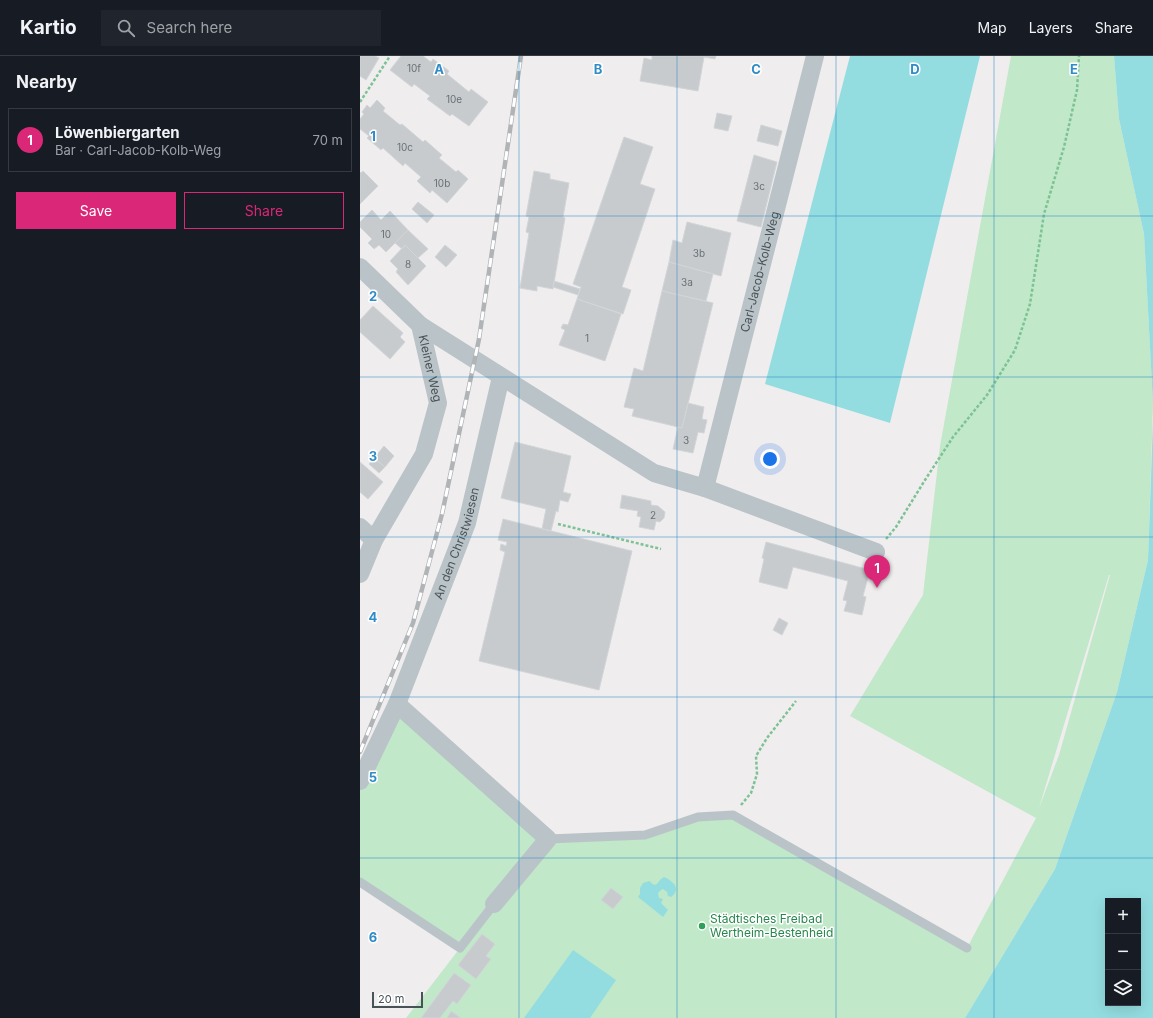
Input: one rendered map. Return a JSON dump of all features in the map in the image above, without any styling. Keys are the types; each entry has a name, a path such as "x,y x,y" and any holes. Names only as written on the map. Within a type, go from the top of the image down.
{"street":[{"name":"Carl-Jacob-Kolb-Weg","path":"705,488 815,56"},
{"name":"Kleiner Weg","path":"360,266 420,326 438,403 424,454 374,540 360,574"},
{"path":"420,326 654,473 705,488 876,552"},
{"name":"An den Christwiesen","path":"360,781 397,704 467,523 501,377"},
{"path":"360,527 374,540"},
{"path":"397,704 548,839 494,904"}],"lane":[{"path":"548,839 645,835 698,818 733,815 967,948"},
{"path":"360,882 460,948 494,904"}],"path":[{"path":"360,102 390,56"},
{"path":"876,552 896,528 953,437 987,395 1015,350 1030,304 1044,214 1064,147 1078,90 1079,56"},
{"path":"558,524 661,549"},
{"path":"733,815 751,793 757,774 756,756 766,738 796,701"}],"green space":[{"path":"1011,56 1114,56 1119,119 1144,234 1153,404 1148,560 1117,692 1055,869 965,1018 406,1018 460,948 360,882 360,781 397,704 548,839 645,835 698,817 733,815 967,948 1036,818 850,716 923,595 940,446","holes":["1110,575 1059,755 1039,808"]}],"water":[{"path":"850,56 980,56 890,423 765,384"},
{"path":"1114,56 1153,56 1153,404 1144,234 1119,119"},
{"path":"1153,420 1153,1018 965,1018 1055,869 1117,692 1148,560"},
{"path":"664,877 673,883 676,891 671,897 668,896 667,892 663,889 658,893 659,898 663,899 661,903 668,910 663,917 638,897 643,883 649,881 654,885"},
{"path":"573,950 616,980 590,1018 524,1018"}],"building":[{"path":"360,56 375,56 379,58 366,80 360,76"},
{"path":"401,56 423,56 431,62 433,59 449,71 447,74 469,92 471,89 488,102 469,126 452,114 450,116 427,99 430,96 414,84 412,87 390,70"},
{"path":"652,56 716,56 715,59 704,57 698,91 640,81 644,58 652,60"},
{"path":"377,100 385,108 383,111 400,125 402,124 423,142 425,140 442,155 439,158 456,172 458,170 468,179 447,203 432,190 430,193 417,181 421,177 405,163 403,166 383,148 381,150 367,138 369,136 360,129 360,119 364,114 362,112 367,105 370,108"},
{"path":"717,113 732,116 728,131 714,128"},
{"path":"761,125 782,131 778,146 757,141"},
{"path":"624,137 653,147 640,184 655,189 622,287 631,290 623,314 577,299 581,287 573,284"},
{"path":"754,155 777,162 761,227 737,221"},
{"path":"363,171 378,186 360,204 360,172 361,173"},
{"path":"534,171 550,174 550,179 569,183 563,217 565,218 553,289 537,286 537,291 520,288 529,233 526,232 529,217 526,216"},
{"path":"418,202 434,215 427,223 412,209"},
{"path":"372,210 381,220 390,211 408,230 386,252 379,245 374,249 368,243 372,239 360,227 360,222"},
{"path":"687,222 731,233 721,276 669,262 673,240 682,243"},
{"path":"408,230 428,249 418,258 405,245 402,249 395,243"},
{"path":"405,245 426,266 408,285 396,272 398,269 390,261"},
{"path":"445,245 457,255 446,267 435,257"},
{"path":"669,262 713,274 706,301 662,291"},
{"path":"554,281 580,289 578,295 553,287"},
{"path":"662,291 713,303 682,428 632,416 634,409 624,407 634,368 643,371"},
{"path":"577,299 621,314 605,361 559,345 565,330 561,328 563,324 568,325"},
{"path":"373,306 403,333 400,337 405,342 390,359 360,332 360,320"},
{"path":"688,403 704,407 702,419 707,420 704,433 698,432 693,453 673,449 678,427 682,428"},
{"path":"515,442 571,456 563,492 571,494 568,502 560,500 558,512 556,511 551,531 542,529 546,509 501,498"},
{"path":"384,446 394,456 385,467 374,458"},
{"path":"374,458 385,467 379,473 369,464"},
{"path":"360,462 383,482 368,499 360,492"},
{"path":"622,495 651,501 651,505 658,506 665,512 664,518 660,522 656,521 654,530 639,527 641,517 637,516 638,511 620,508"},
{"path":"503,519 632,551 599,690 479,661 505,552 500,550 501,544 506,546 507,542 498,540"},
{"path":"766,542 870,570 863,596 866,597 862,615 844,611 847,601 843,600 848,581 793,567 787,589 759,582"},
{"path":"779,618 788,623 782,635 773,630"},
{"path":"611,888 623,897 613,909 601,900"},
{"path":"482,934 495,944 486,956 491,959 476,979 458,965"},
{"path":"454,973 471,985 457,1004 453,1001 440,1018 421,1018"},
{"path":"451,1011 461,1018 447,1018"}],"railway":[{"path":"360,752 413,623 442,514 479,339 521,56"}],"place":[{"name":"Löwenbiergarten","path":"877,588"},
{"name":"Städtisches Freibad Wertheim-Bestenheid","path":"702,926"}]}
